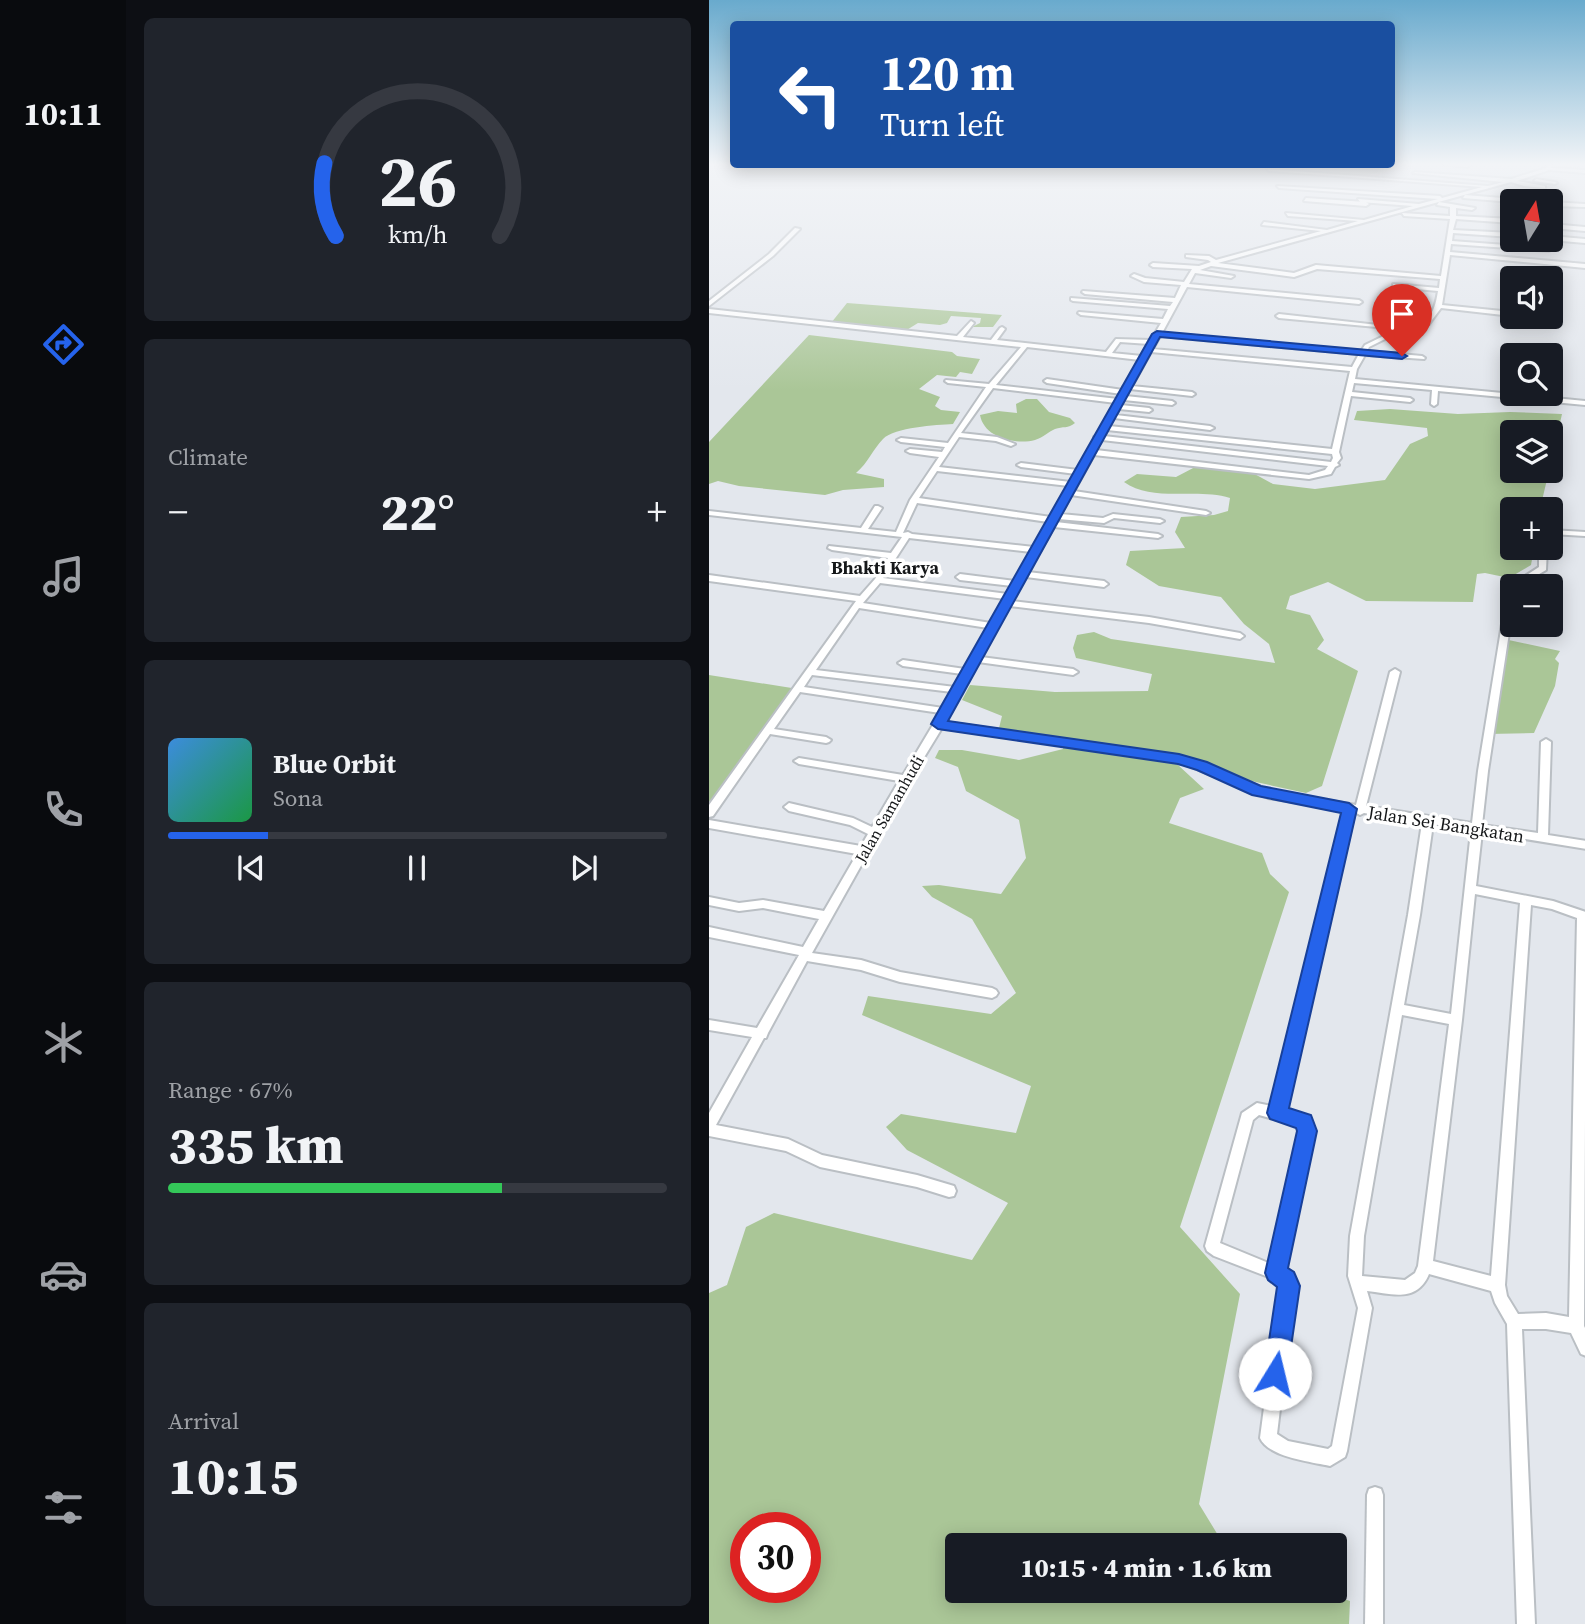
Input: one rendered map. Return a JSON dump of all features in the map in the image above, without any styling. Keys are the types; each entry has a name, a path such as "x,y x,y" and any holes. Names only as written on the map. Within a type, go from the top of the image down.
{"street":[{"path":"709,304 786,240"},
{"path":"1196,269 1297,240"},
{"path":"1335,465 1335,452 1354,369 1367,346 1427,323 1439,306 1449,242 1500,246"},
{"path":"1254,251 1279,253"},
{"path":"1223,252 1243,254"},
{"path":"1447,253 1585,266"},
{"path":"1188,256 1209,258 1212,263 1241,270 1288,275 1301,274 1316,267 1443,278"},
{"path":"1153,265 1237,276"},
{"name":"Jalan Samanhudi","path":"709,1125 946,711 1184,284 1196,269"},
{"path":"1250,278 1286,281 1288,275"},
{"path":"1134,276 1144,280 1359,302"},
{"path":"1395,285 1442,290"},
{"path":"1085,292 1174,304"},
{"path":"1073,299 1174,304"},
{"path":"1439,306 1500,313"},
{"path":"709,311 1107,355 1150,346 1362,353 1422,358"},
{"path":"1081,313 1164,321"},
{"path":"1279,316 1410,328"},
{"path":"959,338 971,323"},
{"path":"993,341 1002,329"},
{"path":"1107,355 1118,340 1354,369"},
{"path":"709,813 878,580 893,556 914,500 991,386 1026,345"},
{"path":"948,381 1172,403"},
{"path":"1047,381 1121,397 1149,410"},
{"path":"1352,381 1585,403"},
{"path":"1434,404 1435,389"},
{"path":"1121,397 1192,394"},
{"path":"1349,394 1410,400"},
{"path":"1111,416 1211,428"},
{"path":"1104,428 1335,452"},
{"path":"957,435 997,439 1011,444"},
{"path":"901,440 951,446"},
{"path":"1095,444 1309,477 1322,475 1335,465"},
{"path":"1095,444 1335,465"},
{"path":"1095,444 1161,451"},
{"path":"910,451 945,455"},
{"path":"1021,465 1079,472"},
{"path":"935,469 1071,488 1206,513"},
{"path":"914,500 1158,536"},
{"path":"863,530 878,508"},
{"path":"709,513 1035,550"},
{"path":"1053,520 1104,521 1113,516 1160,522"},
{"path":"1563,533 1585,534"},
{"path":"832,548 893,556"},
{"path":"1534,574 1543,568 1543,560"},
{"path":"1023,574 1104,584"},
{"path":"960,576 1017,584"},
{"path":"709,578 993,625"},
{"path":"878,580 1240,636"},
{"path":"1356,1283 1407,1288 1420,1278 1425,1266 1456,1020 1476,828 1492,704 1504,637"},
{"path":"974,659 1074,671"},
{"path":"903,663 967,673"},
{"path":"811,671 957,690"},
{"path":"1277,1113 1355,810 1395,671"},
{"path":"798,689 946,711"},
{"name":"Jalan Sei Bangkatan","path":"938,724 1179,759 1202,766 1257,791 1355,810 1585,845"},
{"path":"769,731 826,740"},
{"path":"1543,838 1545,742"},
{"path":"799,761 906,779"},
{"path":"789,807 835,816 875,834"},
{"path":"1276,1273 1307,1131 1304,1122 1257,1109 1247,1117 1212,1246 1276,1273 1286,1280 1289,1291 1268,1438 1285,1448 1330,1458 1339,1451 1365,1308 1356,1283 1357,1236 1414,915 1428,820"},
{"path":"709,824 864,851"},
{"path":"1470,889 1553,905 1584,916 1576,1326 1585,1349"},
{"path":"1526,900 1498,1284 1500,1298 1514,1322 1526,1624"},
{"path":"709,901 739,907 763,904 828,916"},
{"path":"709,932 861,965 900,977 992,993"},
{"path":"1396,1009 1456,1020"},
{"path":"709,1025 762,1034"},
{"path":"709,1130 788,1145 820,1161 917,1181 949,1191"},
{"path":"1425,1266 1498,1284"},
{"path":"1514,1322 1546,1321 1576,1326"},
{"path":"1374,1624 1375,1495"}],"green space":[{"path":"847,303 1002,315 993,327 972,327 980,323 981,318 951,316 947,323 918,323 905,331 831,323"},
{"path":"809,335 952,352 957,356 980,359 972,374 960,372 956,377 937,375 919,389 940,397 935,406 941,410 960,412 953,424 916,427 889,435 879,443 856,473 884,479 884,487 843,490 825,495 739,486 718,481 709,484 709,442"},
{"path":"1026,399 1037,399 1049,412 1070,418 1075,423 1055,429 1035,440 1019,441 994,434 983,423 980,415 998,411 1017,413 1016,404"},
{"path":"1390,409 1458,414 1562,414 1561,420 1500,420 1500,483 1546,483 1543,497 1500,497 1500,560 1532,560 1531,565 1516,574 1500,574 1500,576 1477,574 1473,602 1366,601 1328,582 1290,596 1286,609 1310,615 1324,640 1317,649 1358,671 1322,786 1306,793 1178,765 1204,789 1180,798 1169,823 1262,853 1270,874 1289,892 1180,1227 1240,1294 1199,1504 1217,1533 945,1533 945,1603 1347,1603 1347,1600 1350,1601 1349,1624 709,1624 709,1293 727,1285 746,1227 774,1213 972,1260 1008,1203 907,1150 886,1127 901,1114 1016,1133 1031,1086 862,1015 868,996 991,1014 1016,993 972,919 932,897 922,886 939,885 1001,894 1026,858 1019,820 966,791 958,767 935,758 939,750 962,750 1019,760 1063,749 1064,738 999,728 1002,716 962,700 970,685 1055,692 1148,691 1152,674 1076,658 1073,648 1077,635 1094,632 1111,639 1275,663 1269,644 1244,624 1221,597 1159,586 1126,565 1130,551 1185,548 1175,532 1181,517 1214,515 1228,511 1230,498 1148,492 1124,482 1137,474 1176,477 1197,466 1251,472 1273,484 1315,489 1385,480 1410,444 1428,436 1427,428 1354,420 1357,411"},
{"path":"1504,639 1560,651 1555,659 1559,663 1555,686 1534,733 1488,734"},
{"path":"709,675 798,689 709,809"}],"district":[{"name":"Bhakti Karya","path":"885,567"}],"route":[{"path":"1275,1374 1289,1286 1286,1280 1276,1273 1307,1131 1307,1126 1300,1119 1277,1113 1349,809 1257,791 1202,766 1179,759 938,724 1157,334 1402,356"}]}
